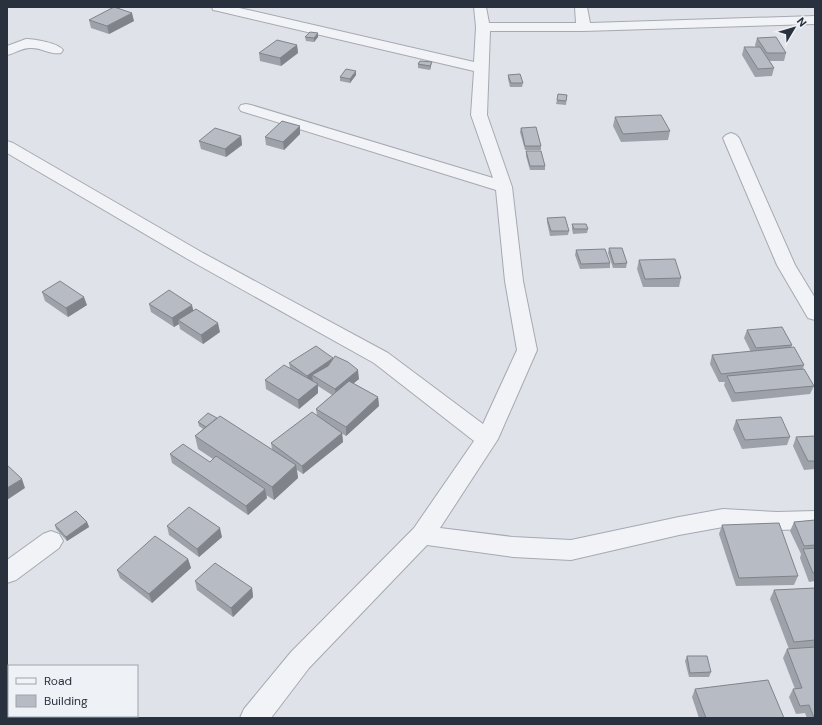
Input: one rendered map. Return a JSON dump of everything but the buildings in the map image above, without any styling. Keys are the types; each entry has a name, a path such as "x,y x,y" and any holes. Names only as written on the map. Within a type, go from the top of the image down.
{"street":[{"path":"218,7 481,68"},
{"path":"254,718 300,660 422,535 487,439 527,350 514,281 504,187 479,115 483,27 480,7"},
{"path":"581,7 583,27"},
{"path":"483,27 583,27 815,20"},
{"path":"7,51 19,45 32,43 56,50"},
{"path":"246,108 504,187"},
{"path":"731,138 786,265 815,314"},
{"path":"7,146 197,257 381,358 487,439"},
{"path":"422,535 513,547 571,550 679,526 723,518 777,521 815,520"},
{"path":"7,573 50,541"}]}
